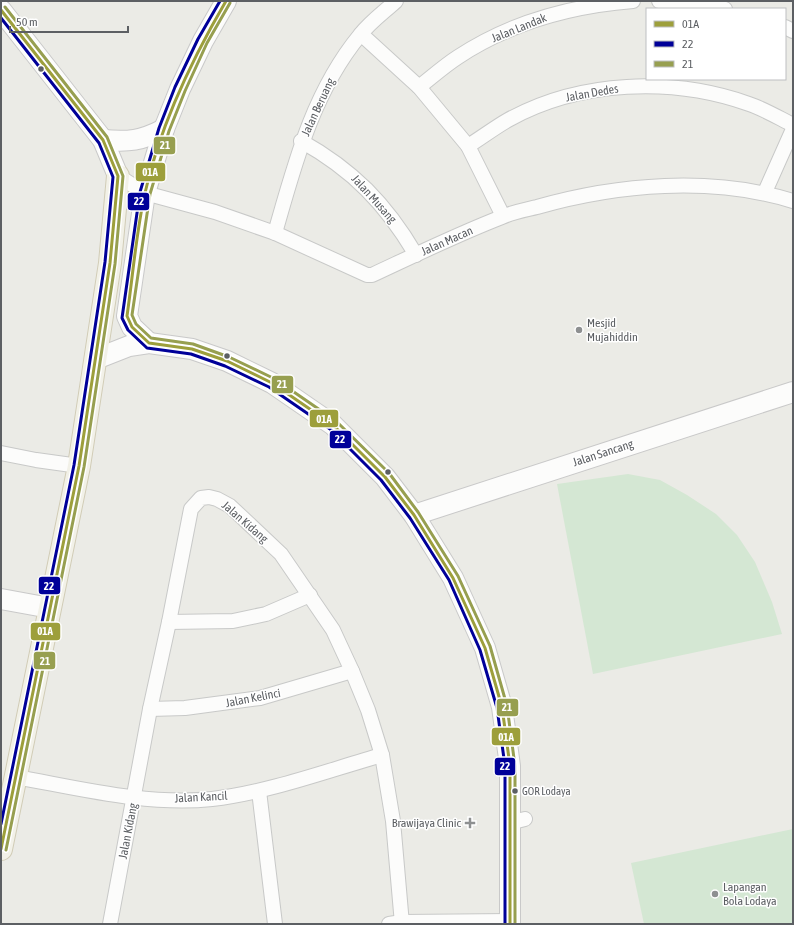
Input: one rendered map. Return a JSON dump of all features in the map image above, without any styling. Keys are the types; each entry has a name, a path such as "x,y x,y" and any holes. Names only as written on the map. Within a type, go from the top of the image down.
{"main road":[{"path":"149,343 132,327 127,316 127,304 145,193 164,128 180,89 203,41 226,1"},
{"path":"1,10 103,140 118,176 110,263 96,359 70,464 50,608 1,849"},
{"path":"103,140 123,141 146,138 164,128"},
{"path":"96,359 129,346 149,343 192,349 227,361 272,383 333,425 385,477 414,515 453,578 485,648 502,707 517,821 510,922"},
{"name":"Jalan Sancang","path":"414,515 793,392"},
{"path":"1,599 50,608"}],"street":[{"name":"Jalan Beruang","path":"275,233 301,141 330,79 360,34 396,1"},
{"name":"Jalan Landak","path":"419,87 458,57 501,33 546,16 594,4 633,1"},
{"path":"659,1 692,3 720,8"},
{"path":"360,34 419,87 468,146 503,216"},
{"name":"Jalan Dedes","path":"468,146 509,120 548,103 603,89 652,86 702,91 750,104 793,124"},
{"path":"765,192 793,129"},
{"name":"Jalan Musang","path":"301,141 325,155 368,189 390,215 416,255"},
{"name":"Jalan Macan","path":"118,176 145,193 215,212 275,233 367,275 372,275 503,216 572,197 618,190 663,186 712,187 765,192 793,201"},
{"path":"1,453 70,464"},
{"name":"Jalan Kidang","path":"110,924 150,709 191,509 201,498 217,498 230,506 281,554 333,630 352,670 368,710 382,756 393,821 398,923"},
{"path":"169,622 233,621 266,614 310,595"},
{"name":"Jalan Kelinci","path":"150,709 185,708 260,698 352,670"},
{"name":"Jalan Kancil","path":"16,777 134,797 210,799 259,791 382,756"},
{"path":"259,791 274,924"},
{"path":"398,923 510,922"}],"green space":[{"path":"628,474 660,480 687,495 716,514 737,535 755,562 772,602 782,634 593,674 557,484"},
{"name":"Lapangan Bola Lodaya","path":"793,829 793,924 644,924 631,863"}],"transit line":[{"name":"22","path":"220,1 198,39 175,87 159,128 140,192 122,318 128,330 147,348 191,354 225,366 269,387 330,429 381,480 410,518 449,580 480,650 497,708 505,766 505,924"},
{"name":"01A","path":"226,1 189,70 178,94 151,168 142,208 127,316 132,327 149,343 192,349 227,361 272,383 333,425 385,477 414,515 453,578 485,648 502,707 510,766 510,924"},
{"name":"21","path":"230,3 207,43 169,131 150,194 132,315 136,324 151,338 193,344 229,357 275,379 336,421 389,473 418,512 458,576 490,646 507,706 515,766 515,924"},
{"name":"21","path":"5,7 107,137 123,176 115,264 84,467 6,850"},
{"name":"01A","path":"1,10 103,140 118,176 110,263 79,466 1,849"},
{"name":"22","path":"1,18 99,143 113,177 105,262 74,465 1,824"}],"place":[{"name":"Mesjid Mujahiddin","path":"579,330"},
{"name":"GOR Lodaya","path":"515,791"},
{"name":"Brawijaya Clinic","path":"470,823"},
{"name":"Lapangan Bola Lodaya","path":"715,894"}]}
